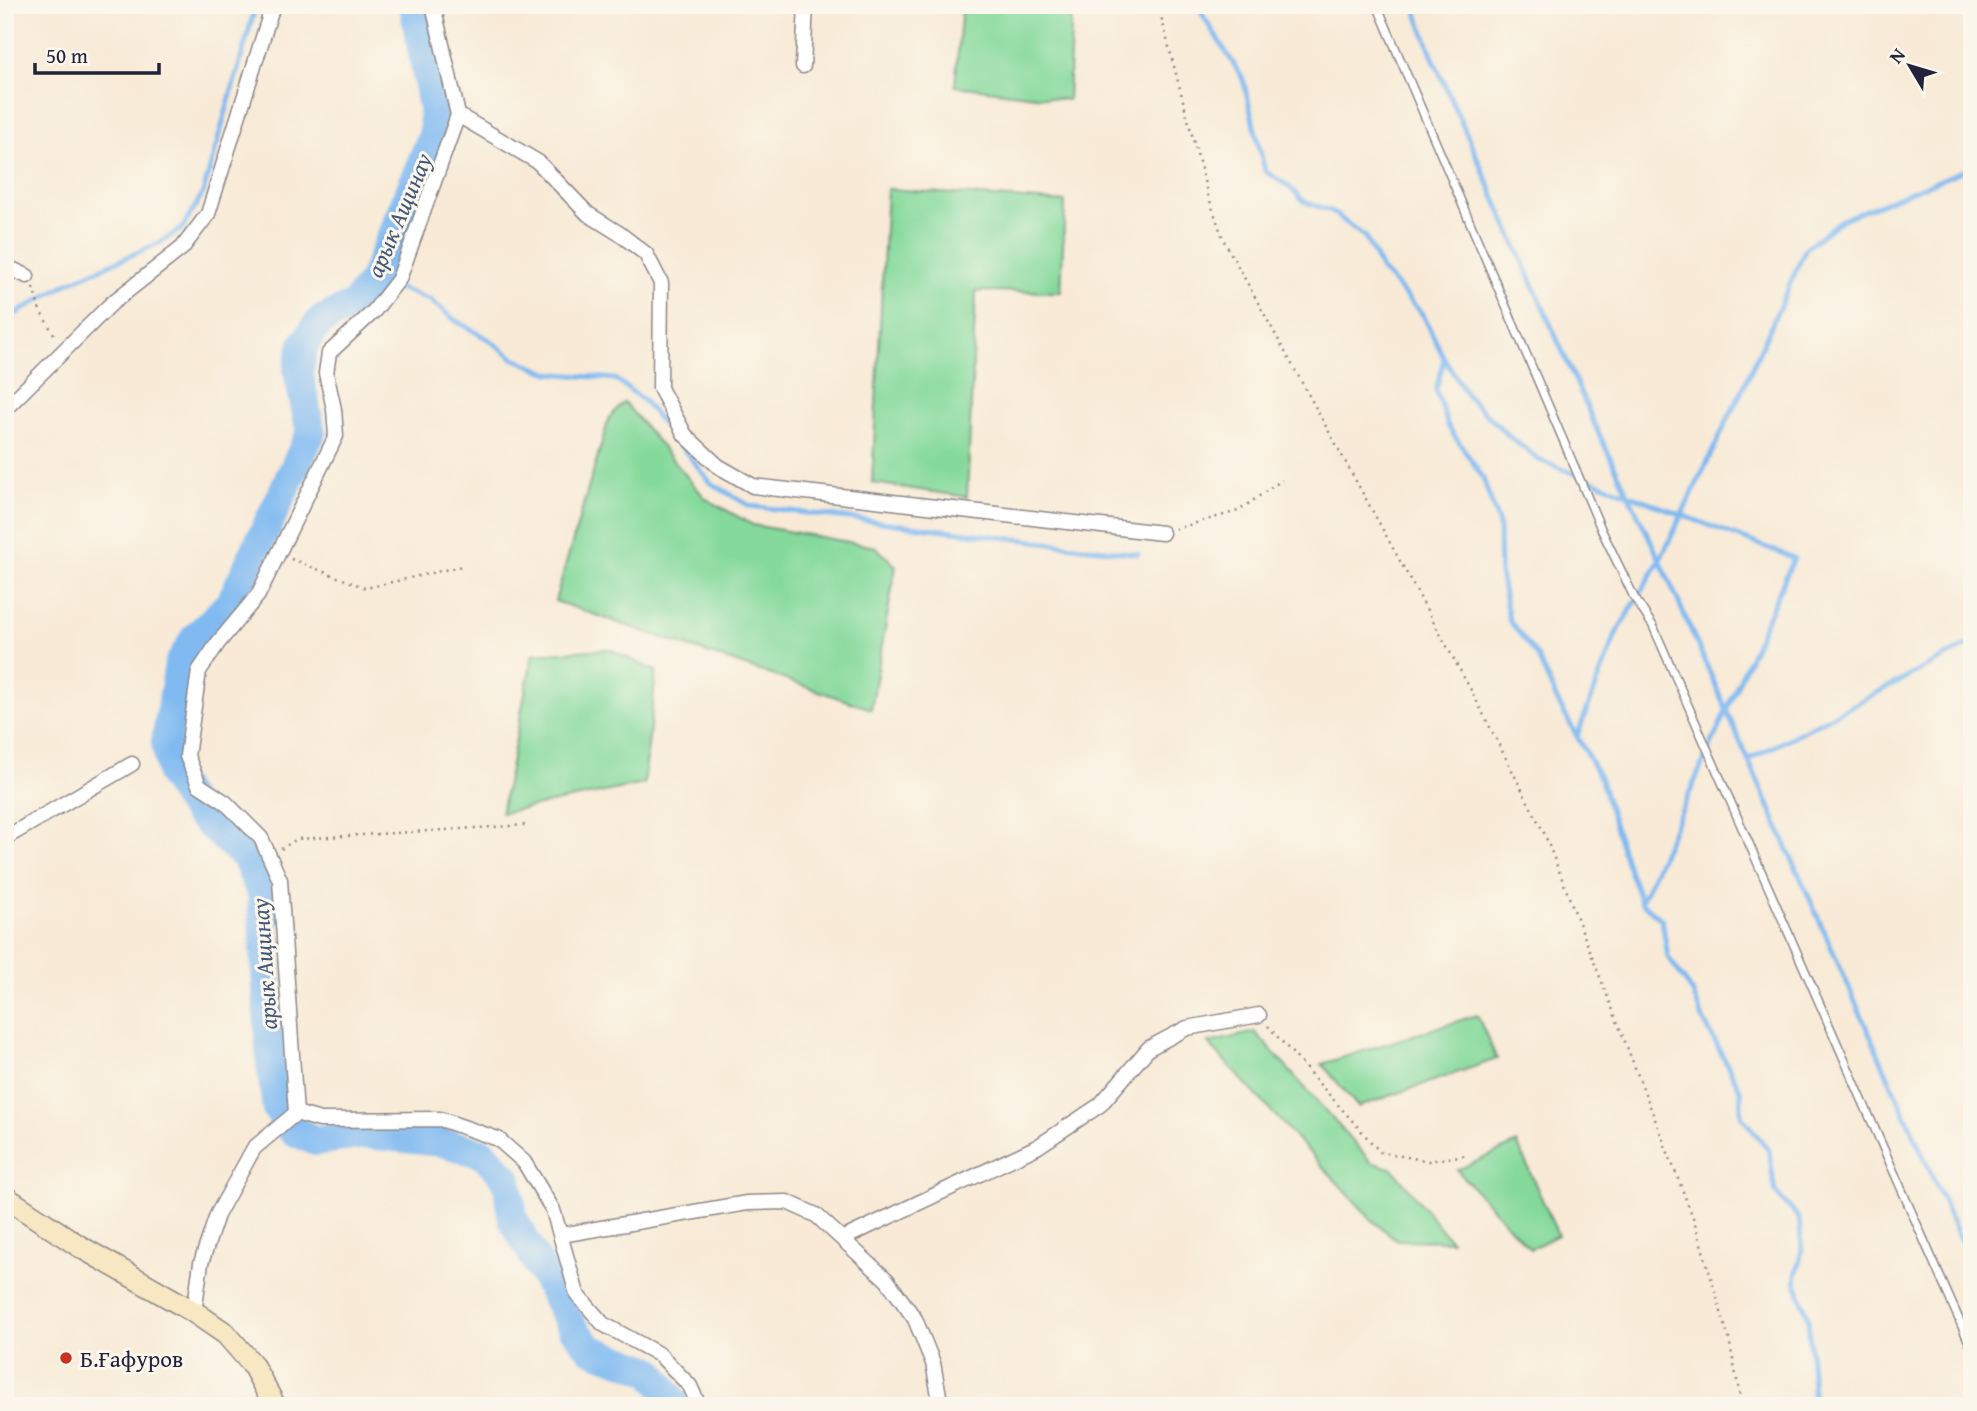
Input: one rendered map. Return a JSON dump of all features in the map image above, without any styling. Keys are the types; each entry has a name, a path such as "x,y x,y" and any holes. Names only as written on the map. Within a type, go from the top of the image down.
{"main road":[{"path":"5,1197 79,1246 194,1312 226,1334 252,1364 275,1406"}],"street":[{"path":"5,409 112,303 182,248 208,214 273,5"},
{"path":"295,1114 280,880 261,838 225,802 199,785 187,756 199,671 218,643 258,595 336,436 334,409 326,373 329,353 374,312 399,279 458,115 433,5"},
{"path":"803,66 806,5"},
{"path":"458,115 538,162 589,214 646,254 661,283 660,388 685,435 718,466 754,486 1162,533"},
{"path":"5,266 27,276"},
{"path":"5,838 132,764"},
{"path":"842,1239 1037,1147 1100,1105 1149,1048 1187,1028 1259,1015"},
{"path":"194,1312 201,1263 217,1215 254,1148 295,1114"},
{"path":"295,1114 320,1120 440,1119 498,1139 524,1162 554,1210 577,1293 603,1324 660,1355 690,1386 699,1406"},
{"path":"561,1235 747,1203 787,1202 816,1215 887,1280 915,1319 933,1363 941,1406"}],"lane":[{"path":"1377,5 1602,531 1634,597 1653,626 1972,1349"}],"path":[{"path":"1158,5 1223,239 1472,692 1545,835 1694,1220 1729,1339 1742,1406"},
{"path":"35,293 40,311 64,350"},
{"path":"1162,533 1238,511 1282,480"},
{"path":"278,554 366,587 462,566"},
{"path":"269,856 298,839 526,825"},
{"path":"1259,1015 1380,1152 1429,1161 1466,1155"}],"green space":[{"path":"962,5 1072,5 1068,100 955,86"},
{"path":"887,189 1065,202 1061,292 976,291 967,497 872,483"},
{"path":"624,402 705,498 753,525 876,547 896,566 871,709 555,601 609,418"},
{"path":"609,649 656,671 644,784 501,813 533,654"},
{"path":"1477,1015 1497,1059 1358,1107 1322,1064"},
{"path":"1255,1032 1371,1162 1393,1169 1451,1241 1397,1240 1373,1221 1208,1043"},
{"path":"1517,1143 1558,1235 1530,1249 1457,1170"}],"waterway":[{"path":"5,320 68,283 159,243 182,229 203,193 256,5"},
{"name":"арык Ащинау","path":"414,5 433,107 434,133 374,279 355,304 320,321 304,344 298,371 311,433 231,602 194,639 179,665 166,742 172,776 196,812 246,858 262,894 271,1064 277,1109 292,1130 316,1141 366,1134 442,1142 484,1154 507,1179 513,1219 573,1328 591,1349 651,1371 677,1406"},
{"path":"1200,5 1202,14 1243,79 1265,171 1288,186 1305,202 1331,211 1365,237 1382,270 1423,315 1444,358 1436,390 1448,426 1483,478 1499,525 1500,573 1509,620 1537,656 1558,702 1600,778 1641,902 1662,920 1668,957 1692,991 1703,1019 1741,1091 1741,1116 1769,1150 1775,1192 1799,1218 1802,1250 1795,1280 1808,1317 1814,1406"},
{"path":"1414,5 1434,60 1598,432 1660,560 1972,1266"},
{"path":"1577,736 1616,634 1660,560 1745,384 1806,248 1841,220 1972,167"},
{"path":"374,279 430,300 456,321 488,339 515,359 548,373 615,379 643,400 711,483 750,506 1138,554"},
{"path":"1444,358 1468,397 1539,460 1794,558 1641,902"},
{"path":"1748,760 1972,643"}],"place":[{"name":"Б.Ғафуров","path":"66,1358"}]}
